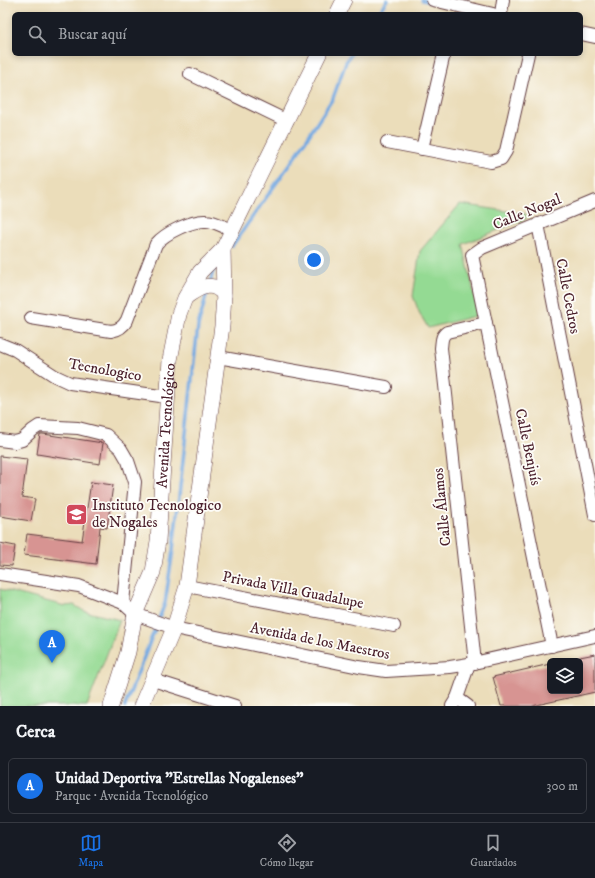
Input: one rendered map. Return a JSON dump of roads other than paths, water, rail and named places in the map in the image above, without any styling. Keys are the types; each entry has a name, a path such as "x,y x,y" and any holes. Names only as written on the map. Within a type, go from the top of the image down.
{"main road":[{"path":"338,12 344,0"},
{"name":"Avenida Tecnológico","path":"111,706 153,572 156,558 166,396 170,360 179,314 185,298 200,272 223,249 318,56"},
{"name":"Avenida Tecnológico","path":"141,706 187,586 218,357 224,295 223,249"},
{"path":"185,298 194,290 210,286 216,287 224,295"}],"street":[{"path":"433,0 454,10 474,12"},
{"path":"501,12 503,0"},
{"path":"583,34 595,37"},
{"path":"422,149 444,56"},
{"path":"387,142 491,162 501,159 506,151 528,56"},
{"path":"190,74 287,121"},
{"name":"Calle Nogal","path":"472,255 482,248 595,201"},
{"path":"31,318 116,331 123,326 127,320 159,239 179,228 198,221 206,221 232,230"},
{"name":"Calle Cedros","path":"538,224 595,515"},
{"name":"Calle Benjuís","path":"472,255 552,646"},
{"name":"Calle Álamos","path":"472,664 441,348 442,339 444,334 447,332 486,323"},
{"name":"Tecnologico","path":"0,344 15,350 55,376 70,383 166,396"},
{"path":"218,357 386,387"},
{"path":"0,440 15,442 22,440 39,426 78,428 106,435 121,449 128,461 134,482 123,603"},
{"path":"0,574 79,586 123,603 139,616"},
{"name":"Privada Villa Guadalupe","path":"187,586 394,626"},
{"name":"Avenida de los Maestros","path":"139,616 172,627 360,667 386,671 419,670 472,664 595,636"},
{"path":"468,706 454,702 472,664"},
{"path":"152,680 235,706"}],"waterway":[{"path":"378,12 387,0"},
{"path":"422,0 431,2"},
{"path":"232,246 299,151 333,98 346,62 350,56"},
{"path":"210,283 213,271 219,264"},
{"path":"125,706 165,603 173,550 198,326 208,289"}],"place":[{"name":"Instituto Tecnologico de Nogales","path":"76,514"},
{"name":"Unidad Deportiva \"Estrellas Nogalenses\"","path":"52,663"}]}
